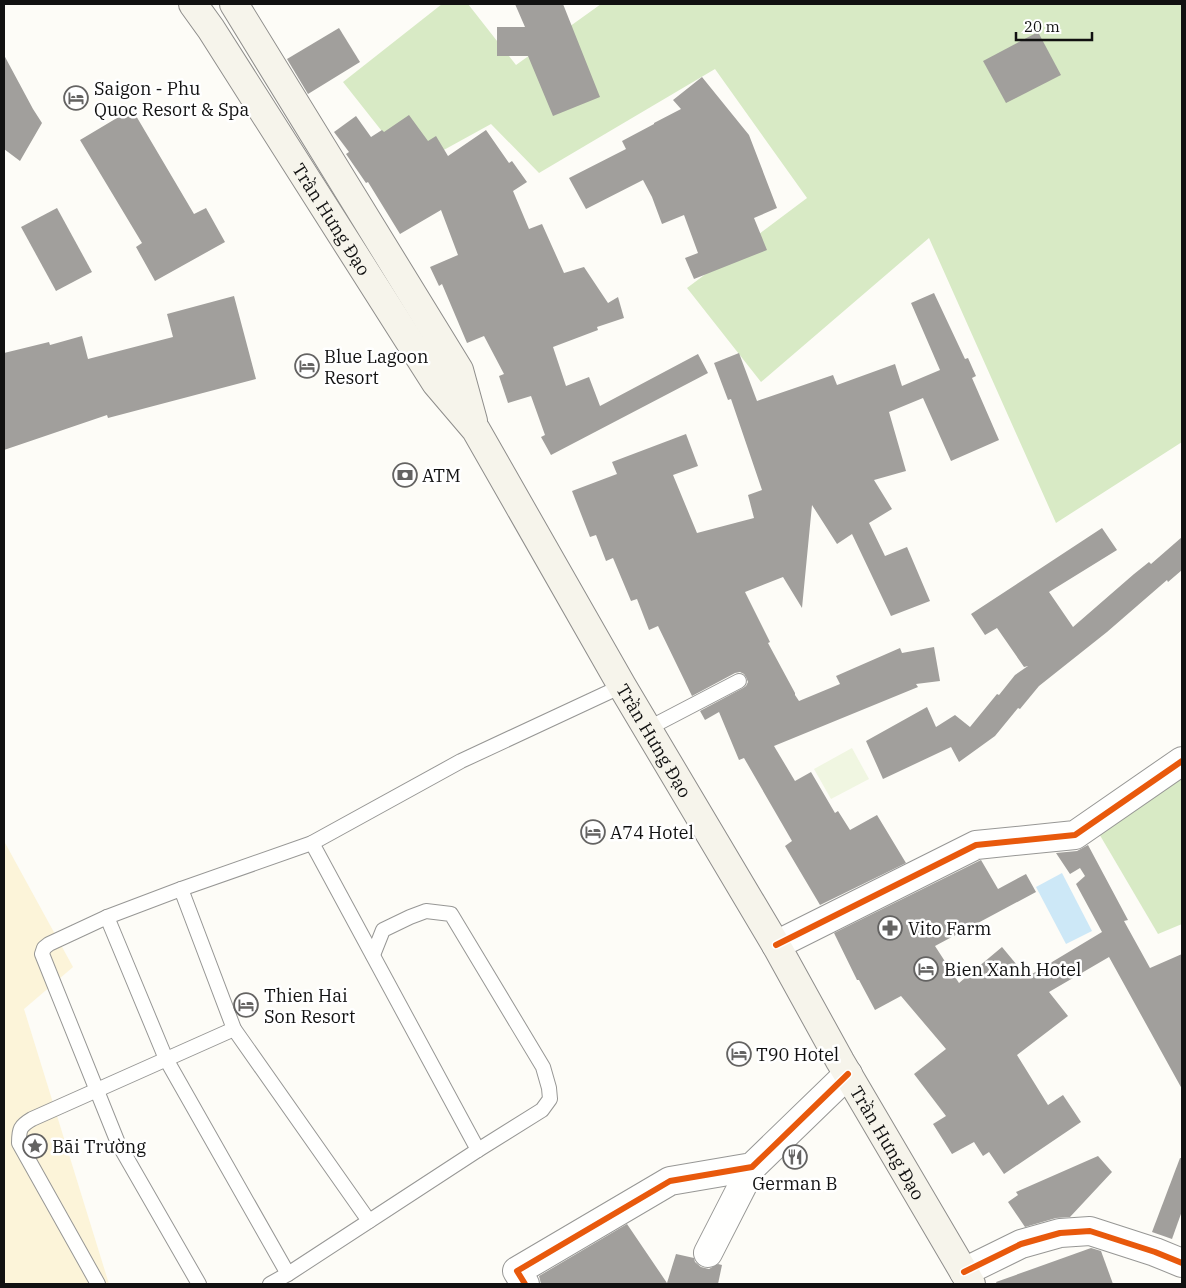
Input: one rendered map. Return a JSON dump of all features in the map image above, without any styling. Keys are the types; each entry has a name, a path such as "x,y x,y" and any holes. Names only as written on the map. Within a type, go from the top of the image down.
{"main road":[{"name":"Trần Hưng Đạo","path":"194,4 436,383 476,430 622,686 776,945 848,1074 968,1278"},
{"name":"Trần Hưng Đạo","path":"237,8 459,370 476,430"},
{"path":"211,29 237,8"}],"street":[{"path":"776,945 976,845 1075,835 1182,761"},
{"path":"708,1253 752,1167 848,1074"},
{"path":"525,1284 517,1271 670,1181 752,1167"},
{"path":"968,1278 1021,1244 1060,1233 1090,1231 1155,1252 1182,1263"}],"lane":[{"path":"647,729 739,680"},
{"path":"200,1284 118,1143 42,954 44,948 107,917 312,843 461,761 622,686"},
{"path":"312,843 478,1150"},
{"path":"181,889 234,1029 369,1221"},
{"path":"270,1284 542,1110 550,1099 543,1067 451,914 426,911 382,930 373,955"},
{"path":"107,917 166,1059 288,1274"},
{"path":"98,1284 19,1143 19,1132 23,1124 234,1029"}],"green space":[{"path":"442,4 468,4 516,65 601,4 1182,4 1182,442 1056,523 929,238 761,382 687,288 807,198 715,69 539,173 491,124 411,168 343,82"},
{"path":"852,748 869,779 831,799 814,769"},
{"path":"1182,749 1182,924 1158,934 1091,820"}],"sand":[{"name":"Bãi Trường","path":"4,841 73,967 24,1009 109,1284 4,1284"}],"water":[{"path":"1062,873 1092,931 1066,944 1036,887"}],"building":[{"path":"515,4 563,4 600,97 553,116 528,56 497,56 497,27 525,27"},
{"path":"339,28 360,62 308,94 287,59"},
{"path":"1038,32 1061,75 1006,103 983,61"},
{"path":"4,55 42,123 20,161 4,149"},
{"path":"702,77 749,135 777,208 754,218 767,250 694,279 685,258 698,253 684,215 662,224 652,197 643,180 586,209 569,178 626,149 622,141 681,109 673,100"},
{"path":"132,109 194,214 206,208 225,242 155,281 136,247 142,243 80,140"},
{"path":"409,115 428,141 436,136 448,156 486,130 509,163 512,161 527,182 513,191 529,229 542,224 564,273 584,267 608,303 618,297 624,318 597,327 598,330 553,347 566,386 589,377 600,406 698,354 708,373 551,455 541,437 545,435 531,396 508,403 499,376 504,374 484,336 467,343 442,284 439,286 430,267 458,255 441,210 400,234 368,182 366,183 346,154 349,152 334,132 356,116 371,137 382,130 384,132"},
{"path":"57,208 92,272 56,291 21,227"},
{"path":"934,293 965,359 968,358 976,376 972,378 999,440 951,461 923,398 889,412 906,471 874,480 892,509 869,523 885,556 907,547 930,601 891,616 852,534 837,544 812,505 802,608 783,577 745,592 770,642 768,643 799,701 840,684 836,676 900,648 902,653 934,647 940,681 916,684 918,687 774,746 795,781 811,772 835,813 838,811 850,830 877,815 906,863 820,905 785,846 792,841 744,758 739,760 719,712 705,720 700,711 746,686 748,682 746,677 740,672 735,673 692,696 658,626 649,630 637,599 631,601 613,558 606,561 596,535 590,537 572,491 617,474 612,462 686,434 698,466 673,475 697,533 754,518 748,495 762,490 731,399 728,400 714,363 739,353 757,401 833,375 837,385 895,364 902,386 940,370 911,303"},
{"path":"234,296 256,379 108,418 107,415 4,450 4,353 49,342 50,345 82,336 88,359 173,337 167,314"},
{"path":"1102,528 1117,550 1049,592 1073,627 1134,574 1149,562 1151,564 1182,537 1182,570 1168,582 1167,580 1107,632 1039,686 995,736 959,762 951,747 883,779 866,741 927,707 936,727 955,715 970,727 1015,675 1028,666 1024,667 997,628 985,635 971,614"},
{"path":"1088,845 1128,920 1124,921 1150,968 1182,954 1182,1089 1109,957 1049,992 1068,1016 1017,1055 1048,1105 1063,1095 1081,1122 1004,1174 989,1152 983,1156 974,1142 952,1154 933,1124 946,1116 914,1074 946,1049 901,996 875,1010 859,980 857,980 834,933 981,860 998,889 1026,874 1036,892 935,946 959,983 1002,947 1027,977 1102,932 1076,884 1085,876 1080,868 1070,874 1056,853 1077,851"},
{"path":"1098,1156 1112,1172 1070,1217 1056,1218 1025,1227 1008,1202 1018,1195 1016,1192"},
{"path":"1180,1158 1182,1158 1182,1211 1172,1239 1152,1232"},
{"path":"627,1224 667,1283 676,1254 694,1258 695,1262 701,1267 709,1269 718,1264 722,1265 718,1284 541,1284 539,1276"},
{"path":"1091,1248 1101,1251 1113,1284 997,1284 996,1282"}],"cycle path":[{"path":"776,945 976,845 1075,835 1182,761"},
{"path":"525,1284 517,1271 670,1181 752,1167 848,1074"},
{"path":"964,1272 1021,1244 1060,1233 1090,1231 1155,1252 1182,1263"}],"place":[{"name":"Saigon - Phu Quoc Resort & Spa","path":"76,98"},
{"name":"Blue Lagoon Resort","path":"307,366"},
{"name":"ATM","path":"405,475"},
{"name":"A74 Hotel","path":"593,832"},
{"name":"Vito Farm","path":"890,928"},
{"name":"Bien Xanh Hotel","path":"926,969"},
{"name":"Thien Hai Son Resort","path":"246,1005"},
{"name":"T90 Hotel","path":"739,1054"},
{"name":"Bãi Trường","path":"35,1146"},
{"name":"German B","path":"795,1157"}]}
